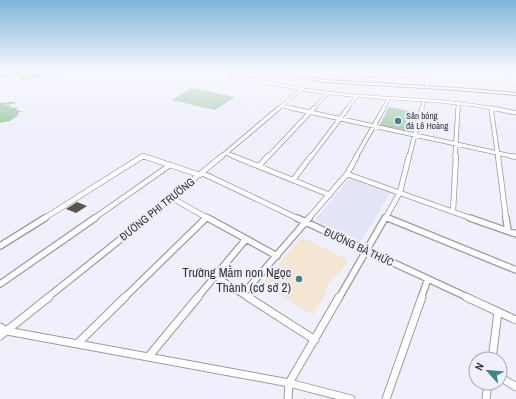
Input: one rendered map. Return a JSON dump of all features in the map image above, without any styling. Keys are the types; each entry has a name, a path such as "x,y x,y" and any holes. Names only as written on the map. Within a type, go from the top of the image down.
{"main road":[{"path":"467,90 516,93"}],"street":[{"name":"ĐƯỜNG PHI TRƯỜNG","path":"0,336 3,329 172,198 300,90"},
{"path":"304,90 327,94 458,102 516,113"},
{"path":"259,166 327,94"},
{"path":"293,180 357,96"},
{"path":"243,294 348,174 389,98"},
{"path":"288,399 289,383 400,192 424,100"},
{"path":"453,211 458,102"},
{"path":"282,106 516,157"},
{"path":"491,108 508,231"},
{"path":"226,153 330,195"},
{"name":"ĐƯỜNG BÀ THỨC","path":"0,246 143,156 201,174 516,320"},
{"path":"0,284 170,165"},
{"path":"348,174 516,234"},
{"path":"172,198 277,256"},
{"path":"78,343 207,217"},
{"path":"386,217 516,270"},
{"path":"149,356 246,239"},
{"path":"215,276 314,340"},
{"path":"386,399 428,279"},
{"path":"493,351 498,312"},
{"path":"3,329 289,383 351,399"}],"shaded area":[{"path":"351,177 391,192 361,241 315,220"},
{"name":"Trường Mầm non Ngọc Thành (cơ sở 2)","path":"302,237 348,260 339,274 335,275 326,288 327,291 313,315 262,284"}],"green space":[{"path":"189,90 200,90 235,97 215,110 171,100"},
{"path":"17,102 3,105 11,106 11,108 18,107 16,110 22,111 10,121 0,123 0,103"},
{"name":"Sân bóng đá Lê Hoàng","path":"389,107 416,112 409,132 379,126"}],"building":[{"path":"77,202 87,206 76,213 66,209"}],"place":[{"name":"Sân bóng đá Lê Hoàng","path":"398,121"},
{"name":"Trường Mầm non Ngọc Thành (cơ sở 2)","path":"299,279"}]}
